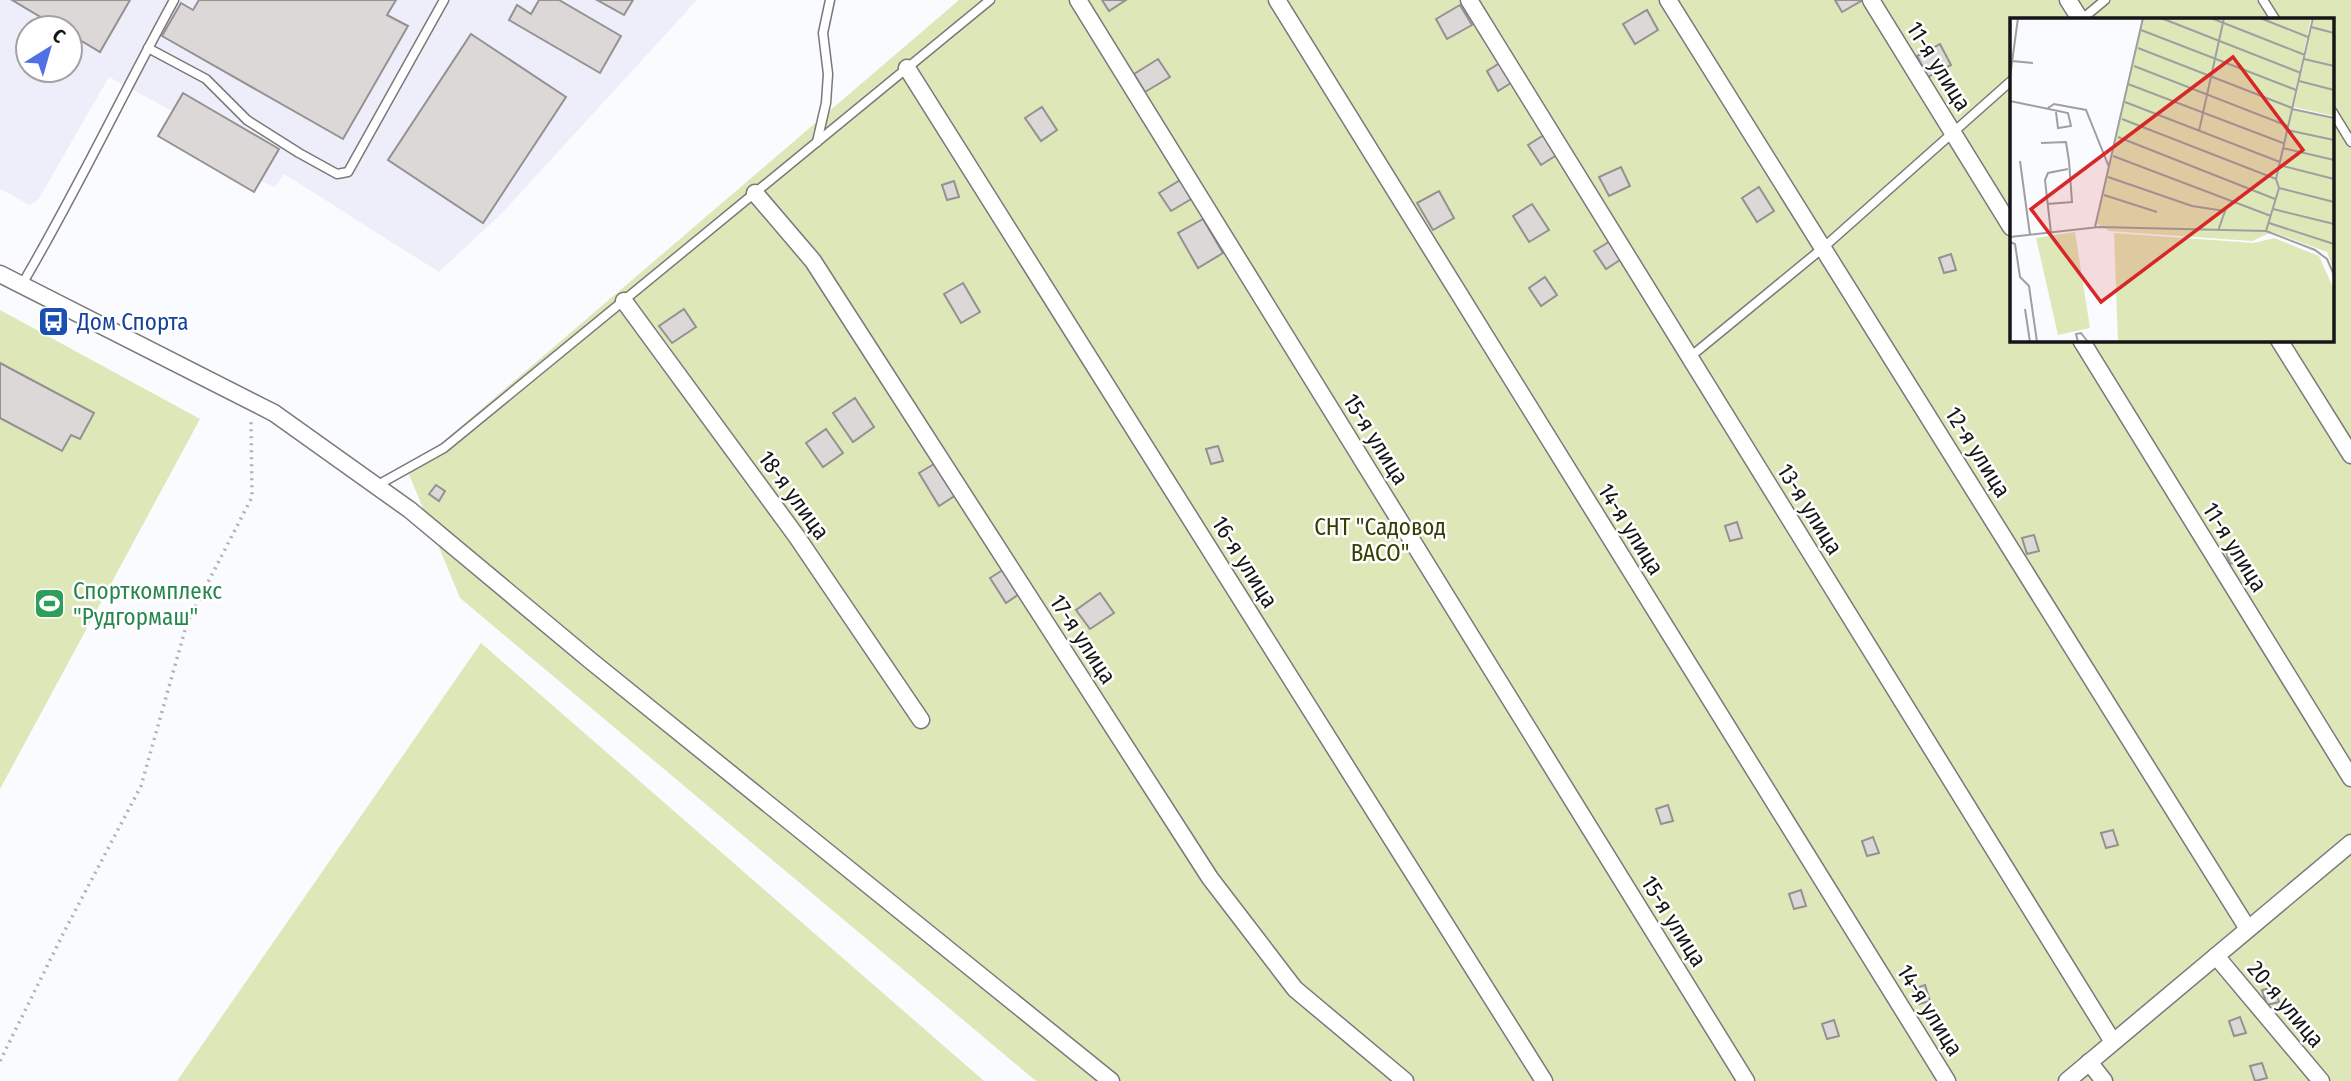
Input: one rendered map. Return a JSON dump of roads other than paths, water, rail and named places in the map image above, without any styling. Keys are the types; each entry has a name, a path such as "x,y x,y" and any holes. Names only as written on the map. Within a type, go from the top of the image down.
{"street":[{"name":"15-я улица","path":"1078,0 1746,1081"},
{"name":"14-я улица","path":"1277,0 1947,1081"},
{"name":"13-я улица","path":"1469,0 2113,1042"},
{"name":"12-я улица","path":"1668,0 2248,929"},
{"name":"11-я улица","path":"1871,0 2010,225"},
{"path":"2068,0 2080,18"},
{"name":"16-я улица","path":"907,68 1544,1081"},
{"name":"17-я улица","path":"755,193 813,261 1210,878 1294,989 1405,1081"},
{"path":"0,274 274,414 410,510 591,661 1111,1081"},
{"name":"18-я улица","path":"624,301 797,537 921,720"},
{"name":"11-я улица","path":"2082,341 2351,778"},
{"path":"2280,341 2351,455"},
{"path":"2067,1081 2350,844"},
{"name":"20-я улица","path":"2217,956 2321,1081"},
{"path":"2089,1062 2104,1081"}],"lane":[{"path":"21,286 55,229 174,0"},
{"path":"148,48 206,79 247,120 299,153 337,174 348,173 444,0"},
{"path":"817,142 826,103 828,74 823,33 830,0"},
{"path":"376,486 444,449 990,0"},
{"path":"2082,18 2105,0"},
{"path":"2263,0 2274,18"},
{"path":"1690,357 1824,247 2010,82"},
{"path":"2334,114 2351,142"}],"place":[{"name":"Дом Спорта","path":"54,322"},
{"name":"Спорткомплекс \"Рудгормаш\"","path":"50,604"}],"park label":[{"name":"СНТ \"Садовод ВАСО\"","path":"1380,540"}]}
